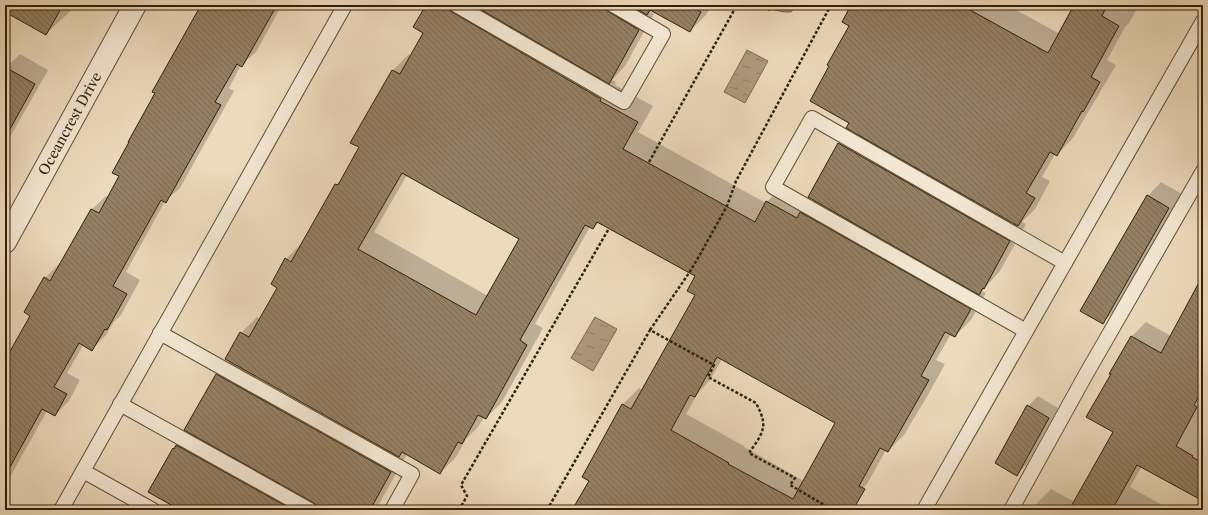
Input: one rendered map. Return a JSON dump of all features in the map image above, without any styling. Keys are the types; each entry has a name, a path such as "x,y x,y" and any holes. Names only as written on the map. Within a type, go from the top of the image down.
{"street":[{"name":"Oceancrest Drive","path":"5,242 135,5"}],"lane":[{"path":"60,510 345,5"},
{"path":"456,5 624,102 663,34 613,5"},
{"path":"924,510 1203,21"},
{"path":"1026,331 773,187 812,118 1065,263"},
{"path":"1011,510 1085,376 1203,172"},
{"path":"160,333 412,474 392,510"},
{"path":"120,404 310,510"},
{"path":"83,471 153,510"}],"path":[{"path":"649,162 737,5"},
{"path":"547,510 650,330 689,273 727,206 736,181 831,5"},
{"path":"459,510 467,496 461,485 608,230"},
{"path":"650,330 714,365 708,377 756,403 764,422 760,436 749,453 795,478 790,485 833,510"}],"water":[{"path":"766,5 797,5 791,12 784,12 771,9 769,11"},
{"path":"747,50 768,61 745,103 724,92"},
{"path":"595,317 617,329 593,371 571,358"}],"building":[{"path":"5,5 63,5 46,35 5,12"},
{"path":"201,5 277,5 242,67 237,64 215,102 221,105 166,203 161,200 113,286 127,294 107,330 105,329 92,351 79,343 54,387 67,394 55,416 42,409 5,476 5,360 30,316 24,312 44,277 50,281 91,209 99,213 119,176 112,173 155,93 152,92"},
{"path":"426,5 448,5 448,9 452,12 601,99 600,101 638,122 623,149 755,222 766,201 797,218 800,212 971,309 955,337 945,332 921,376 929,380 888,452 880,448 859,486 865,489 853,510 572,510 589,481 582,477 622,404 631,409 695,295 687,291 695,276 597,222 593,229 585,225 520,340 527,345 486,419 478,415 462,444 458,442 440,474 402,452 399,457 225,359 240,332 249,337 277,288 271,284 285,258 291,262 335,184 338,185 359,147 350,143 392,70 400,74 423,33 413,27","holes":["402,173 519,239 476,315 358,249","717,357 835,423 793,499 728,464 729,463 671,430 690,395 695,397"]},
{"path":"473,5 605,5 605,9 609,12 639,30 609,84"},
{"path":"630,5 689,5 701,12 690,32 650,10 647,15"},
{"path":"851,5 961,5 1048,53 1074,5 1107,5 1102,16 1119,26 1091,77 1100,82 1057,156 1050,152 1026,193 1035,198 1018,226 846,128 849,123 810,101 829,66 827,65 849,26 842,22"},
{"path":"5,67 35,84 5,138"},
{"path":"838,143 1010,241 984,289 983,288 979,295 808,197"},
{"path":"1147,195 1169,208 1103,324 1080,311"},
{"path":"1203,275 1203,389 1194,405 1197,407 1176,446 1203,463 1203,501 1137,465 1112,510 1069,510 1113,432 1086,417 1111,374 1109,374 1131,336 1161,353"},
{"path":"216,374 391,472 370,510 318,510 314,503 184,430"},
{"path":"1027,405 1049,418 1017,476 995,463"},
{"path":"176,445 293,510 180,510 148,492"}]}
